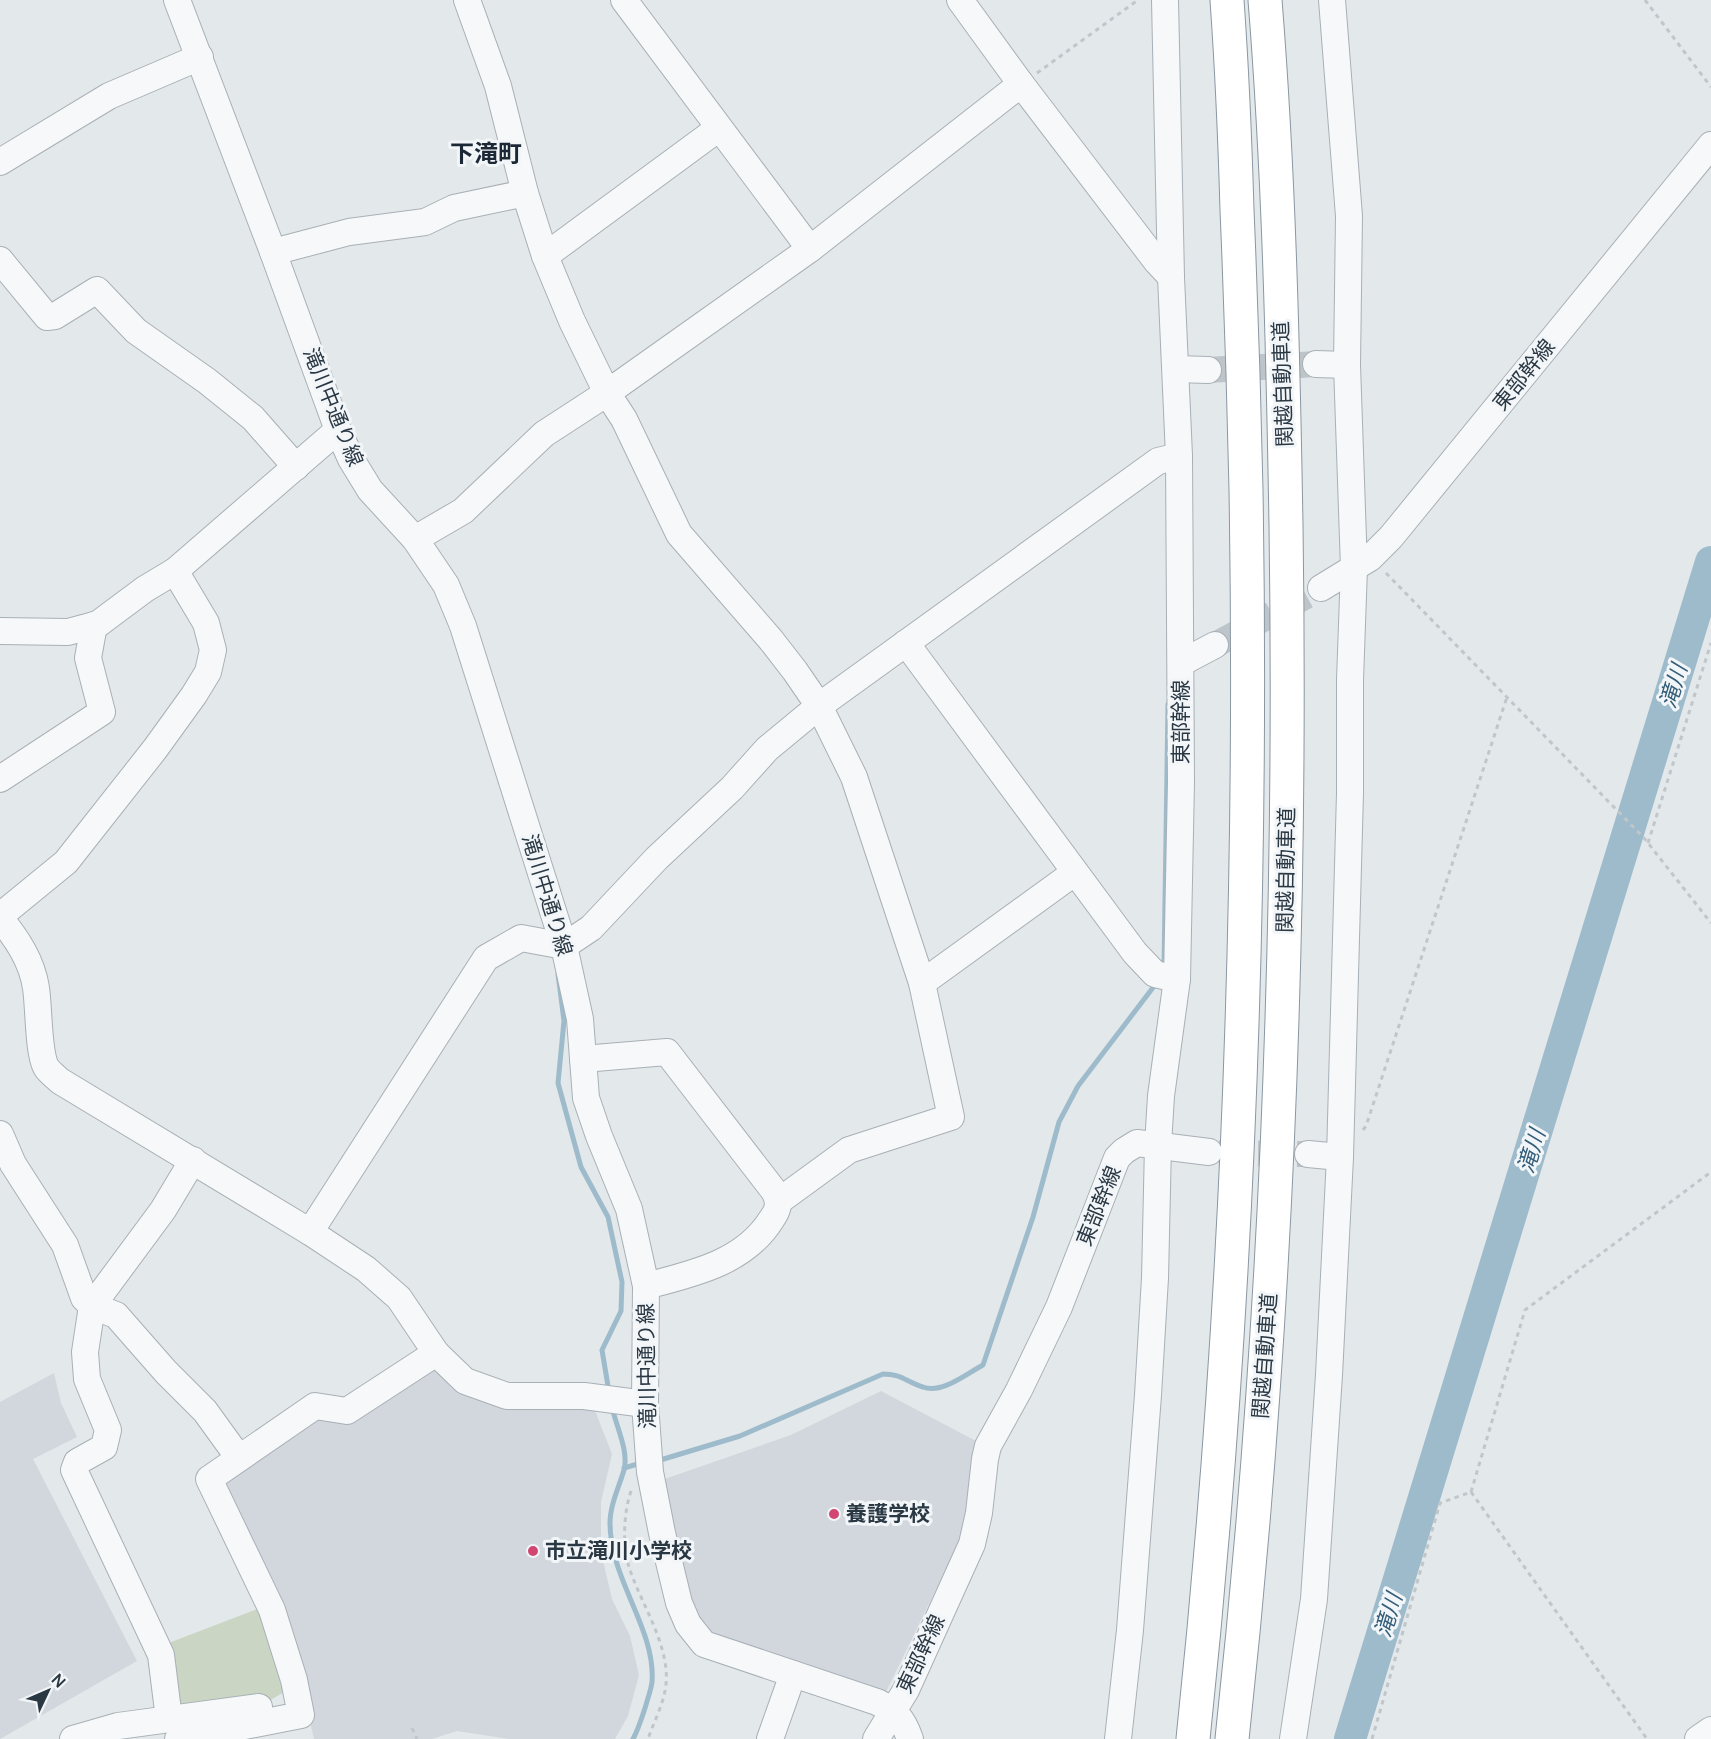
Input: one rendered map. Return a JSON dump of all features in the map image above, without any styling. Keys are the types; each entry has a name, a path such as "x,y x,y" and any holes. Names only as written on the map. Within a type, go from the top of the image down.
{"highway":[{"name":"関越自動車道","path":"1193,1739 1218,1468 1231,1270 1247,848 1248,635 1244,383 1232,59 1227,0"},
{"name":"関越自動車道","path":"1232,1739 1258,1467 1273,1233 1282,1043 1287,841 1287,619 1283,373 1270,57 1265,0"}],"street":[{"name":"滝川中通り線","path":"177,0 338,430 351,459 370,490 415,539 446,585 463,626 564,946 580,1019 586,1098 629,1209 646,1286 645,1404 650,1464 662,1533 676,1593 688,1624 704,1644 877,1702 894,1710"},
{"path":"467,0 498,86 525,193 545,256 572,321 607,393 624,419 679,534 771,640 819,706 854,777 922,984 951,1117 849,1150 779,1201"},
{"path":"624,0 810,249"},
{"path":"960,0 1021,84 1171,277"},
{"path":"1165,0 1171,277 1179,456 1182,663"},
{"path":"1293,1739 1314,1599 1340,1157 1350,793 1350,681 1362,563 1347,365 1349,216 1332,0"},
{"path":"0,162 109,96 200,57"},
{"path":"415,539 463,511 544,434 607,393 810,249 1021,84"},
{"path":"545,256 719,128"},
{"name":"東部幹線","path":"1321,588 1362,563 1398,528 1711,146"},
{"path":"273,252 349,232 425,222 454,208 525,193"},
{"path":"0,260 47,317 55,316 97,290 135,331 207,381 253,418 296,467"},
{"path":"1316,364 1347,365"},
{"path":"1176,369 1208,370"},
{"path":"0,631 68,632 94,625 175,570 338,430"},
{"path":"310,1232 486,958 521,938 564,946 591,928 657,858 732,789 767,749 819,706 1158,461 1179,456"},
{"path":"175,570 206,623 213,650 208,672 155,749 66,862 0,917 15,936 28,959 36,986 46,1067 60,1081 193,1160 366,1269 399,1298 436,1353 465,1381 507,1396 584,1396 645,1404"},
{"path":"0,779 102,712 87,658 94,625"},
{"path":"906,643 1135,953 1166,976"},
{"name":"東部幹線","path":"876,1739 906,1690 972,1544 980,1513 988,1446 1019,1390 1059,1307 1112,1168 1124,1151 1137,1143 1158,1145 1182,663 1215,645"},
{"path":"922,984 1074,873"},
{"path":"583,1059 667,1052 774,1191 779,1201 778,1209 765,1231 739,1254 697,1273 646,1286"},
{"path":"0,1134 13,1164 64,1245 84,1298 92,1306 116,1315 166,1372 205,1411 239,1458"},
{"path":"1118,1739 1130,1630 1148,1395 1155,1278 1158,1145 1209,1152"},
{"path":"1308,1154 1340,1157"},
{"path":"174,1729 161,1655 74,1470 77,1462 104,1447 108,1430 87,1378 85,1352 92,1306 163,1210 193,1160"},
{"path":"73,1739 118,1726 174,1729 298,1702 294,1680 272,1610 209,1479 315,1406 347,1411 436,1353"},
{"path":"770,1739 793,1674"},
{"path":"894,1710 906,1728 910,1739"},
{"path":"1698,1739 1711,1730"}],"path":[{"path":"1021,84 1138,0"},
{"path":"1645,0 1711,87"},
{"path":"1362,563 1507,697 1620,813 1644,838 1711,923"},
{"path":"1648,843 1711,643"},
{"path":"1340,1157 1366,1126 1507,697"},
{"path":"1471,1491 1525,1310 1711,1172"},
{"path":"648,1739 665,1690 665,1668 660,1639 630,1571 626,1543 626,1506 635,1480 650,1464"},
{"path":"1372,1739 1440,1503 1471,1491"},
{"path":"1471,1491 1647,1739"},
{"path":"412,1728 417,1739"}],"shaded area":[{"path":"437,1363 460,1393 489,1402 594,1408 612,1454 601,1502 601,1552 612,1599 630,1636 639,1675 628,1716 615,1739 509,1739 457,1731 432,1739 314,1739 300,1680 219,1481 308,1419"},
{"path":"54,1373 61,1403 77,1437 33,1459 137,1661 0,1739 0,1402"},
{"path":"881,1391 976,1441 969,1508 962,1536 885,1694 717,1641 696,1623 659,1481 791,1435"}],"green space":[{"path":"260,1608 286,1691 267,1702 179,1707 166,1644"}],"waterway":[{"name":"滝川","path":"1350,1739 1711,562"},
{"path":"1164,968 1168,704"},
{"path":"558,974 564,1021 558,1083 581,1167 608,1217 622,1282 621,1311 602,1350 609,1392"},
{"path":"657,1461 740,1436 883,1374 900,1377 923,1387 938,1388 954,1382 983,1365 1033,1217 1059,1122 1078,1086 1158,981"},
{"path":"612,1407 625,1455 624,1470 610,1516 612,1544 624,1584 647,1643 651,1662 651,1688 633,1739"},
{"path":"624,1468 641,1463"}],"tunnel":[{"path":"1208,370 1316,364"},
{"path":"1215,645 1321,588"},
{"path":"1219,1153 1308,1154"}],"place":[{"name":"養護学校","path":"834,1514"},
{"name":"市立滝川小学校","path":"533,1551"}],"district":[{"name":"下滝町","path":"486,154"}]}
